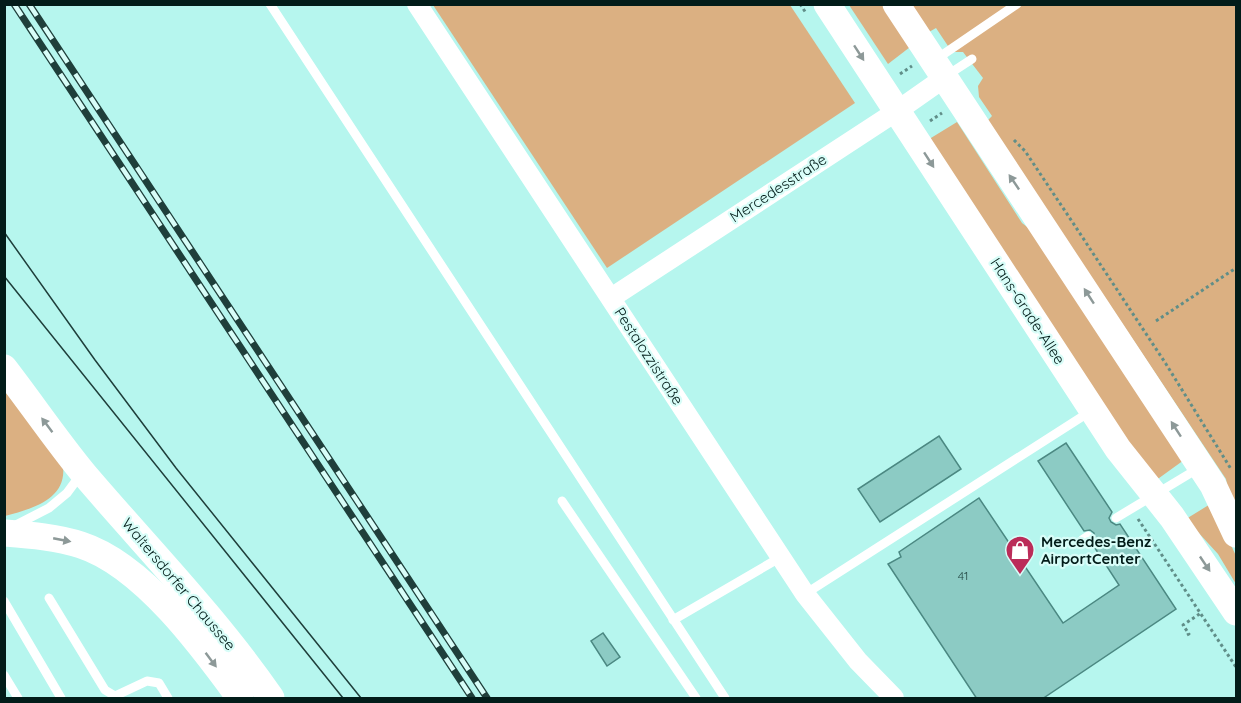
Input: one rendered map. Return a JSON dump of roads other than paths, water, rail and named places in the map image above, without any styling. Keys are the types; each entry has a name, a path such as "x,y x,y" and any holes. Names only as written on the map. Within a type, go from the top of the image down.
{"street":[{"name":"Pestalozzistraße","path":"417,4 805,594 858,661 894,699"},
{"name":"Hans-Grade-Allee","path":"827,4 1118,449 1197,553 1236,612"},
{"path":"896,4 1201,466 1213,485 1236,534"},
{"name":"Mercedesstraße","path":"611,298 897,111 935,65"},
{"name":"Waltersdorfer Chaussee","path":"4,368 83,472 215,624 271,699"},
{"name":"Waltersdorfer Chaussee","path":"4,532 83,545 122,567 147,586 195,639 240,699"}],"lane":[{"path":"270,4 724,699"},
{"path":"935,65 1017,4"},
{"path":"935,65 972,59"},
{"path":"805,594 1093,410"},
{"path":"1116,518 1201,466"},
{"name":"Waltersdorfer Chaussee","path":"4,532 49,508 67,493 83,472"},
{"path":"562,501 696,699"},
{"path":"673,620 781,557"},
{"path":"49,598 105,690 116,697 147,681 159,683 168,699"},
{"path":"4,601 61,699"},
{"path":"4,675 18,699"}],"tram line":[{"path":"4,232 95,360 176,468 361,698"},
{"path":"4,276 343,698"}],"railway":[{"path":"14,4 472,698"},
{"path":"29,4 487,698"}],"place":[{"name":"Mercedes-Benz AirportCenter","path":"1020,576"}]}
